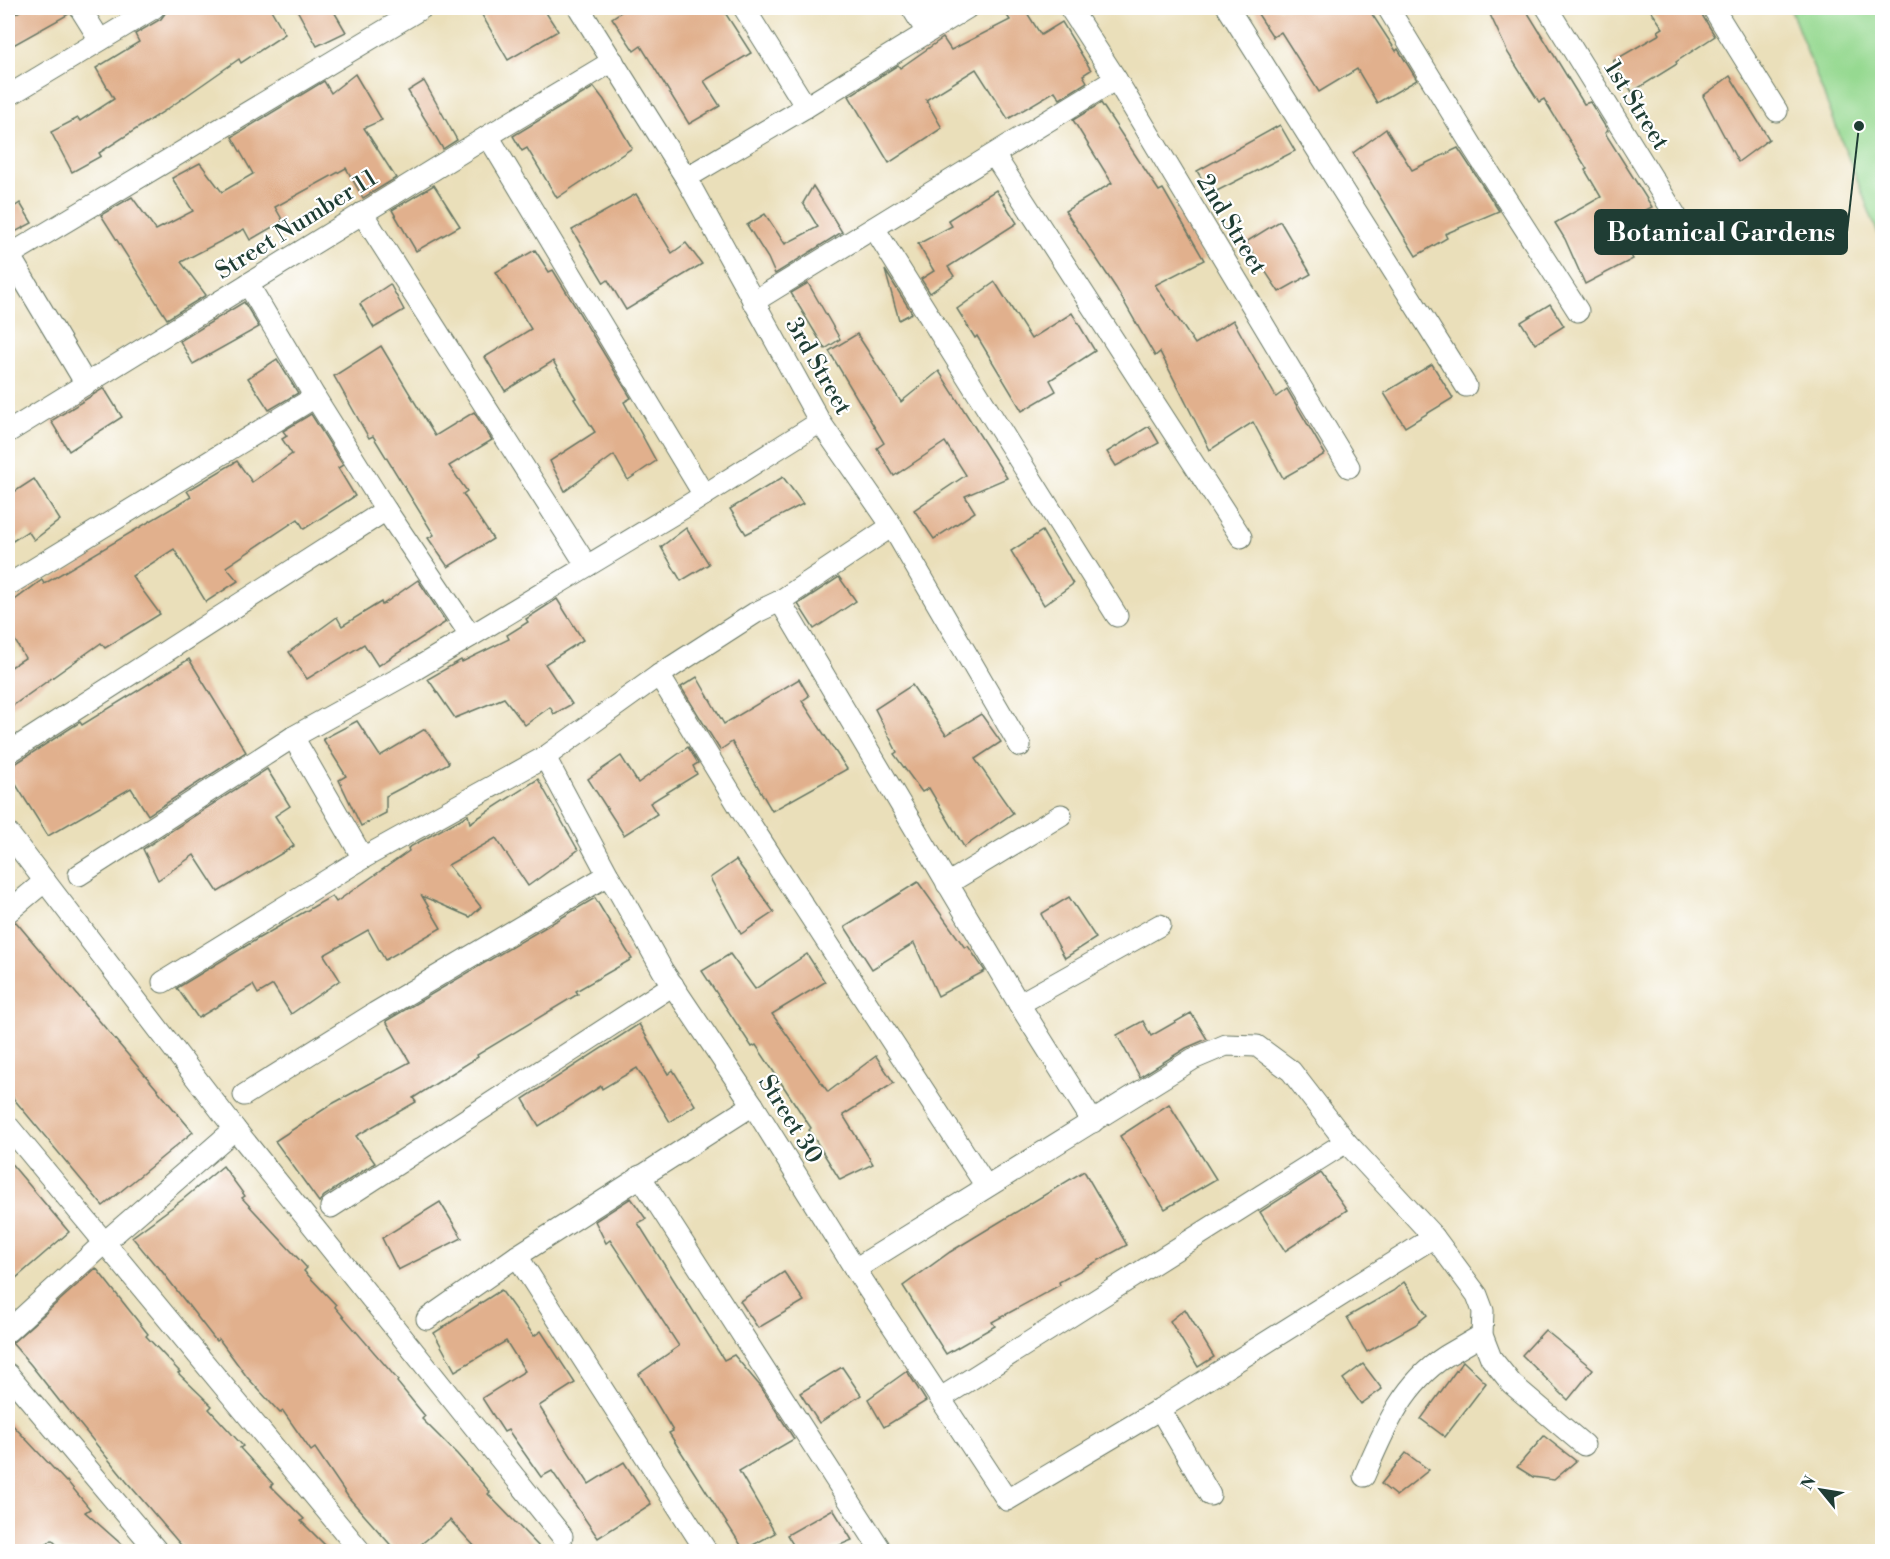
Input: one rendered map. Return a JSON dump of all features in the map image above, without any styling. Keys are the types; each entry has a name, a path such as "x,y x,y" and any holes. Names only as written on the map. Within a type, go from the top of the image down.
{"street":[{"path":"80,8 100,40"},
{"path":"8,96 154,8"},
{"path":"86,384 8,255 422,8"},
{"name":"3rd Street","path":"579,8 686,178 820,422 892,526 1020,746"},
{"path":"744,8 806,107"},
{"path":"912,8 927,32"},
{"path":"686,178 967,8"},
{"name":"2nd Street","path":"1070,8 1116,80 1349,467"},
{"path":"1228,8 1467,386"},
{"path":"1388,8 1474,149 1578,311"},
{"name":"1st Street","path":"1546,8 1684,229"},
{"path":"1713,8 1777,111"},
{"name":"Street Number 11","path":"8,432 613,61"},
{"path":"753,302 1116,80"},
{"path":"488,136 704,495"},
{"path":"994,155 1241,537"},
{"path":"362,213 587,566"},
{"path":"874,228 1117,616"},
{"path":"248,284 386,510 471,636"},
{"path":"8,585 315,397"},
{"path":"79,874 293,736 414,670 704,495 820,422"},
{"path":"8,753 386,510"},
{"path":"163,982 363,858 545,757 659,675 755,613 780,601 892,526"},
{"path":"780,601 1018,1004 1093,1122"},
{"path":"659,675 742,813 986,1186"},
{"path":"293,736 363,858"},
{"name":"Street 30","path":"545,757 608,875 673,985 753,1105 855,1269 1007,1500 1160,1409"},
{"path":"947,884 1061,814"},
{"path":"8,833 235,1129 562,1536"},
{"path":"244,1095 375,1013 608,875"},
{"path":"8,912 45,881"},
{"path":"1018,1004 1160,925"},
{"path":"331,1207 673,985"},
{"path":"855,1269 1193,1059 1226,1045 1257,1046 1291,1071 1346,1142 1434,1237 1477,1295 1483,1311 1482,1335 1491,1358 1512,1384 1584,1445"},
{"path":"427,1318 517,1256 753,1105"},
{"path":"8,1126 362,1551"},
{"path":"8,1331 105,1242 235,1129"},
{"path":"942,1398 1346,1142"},
{"path":"640,1176 879,1546"},
{"path":"1210,1495 1160,1409 1434,1237"},
{"path":"517,1256 707,1551"},
{"path":"1364,1476 1389,1419 1404,1395 1424,1374 1445,1357 1482,1335"},
{"path":"8,1374 158,1551"}],"green space":[{"path":"1790,8 1882,8 1882,244"}],"building":[{"path":"25,8 67,8 69,14 8,48 8,18"},
{"path":"173,8 270,8 285,34 241,63 239,59 99,153 101,156 72,172 51,132 78,118 80,121 114,99 96,68 139,42 135,34 161,19"},
{"path":"296,8 332,8 346,32 317,46"},
{"path":"478,8 543,8 558,31 508,60"},
{"path":"627,8 722,8 751,53 704,81 720,106 689,124 641,46 634,51 612,18"},
{"path":"1002,8 1024,8 1041,35 1062,22 1091,70 1083,75 1087,82 1060,99 1055,91 1008,119 976,69 926,100 942,128 889,163 849,96 898,65 900,68 943,38 951,50 1010,20"},
{"path":"1254,8 1368,8 1417,80 1377,103 1357,69 1319,92 1281,32 1273,37"},
{"path":"1487,8 1525,8 1584,104 1590,102 1608,131 1605,133 1652,207 1614,226 1633,259 1585,284 1565,239 1555,223 1601,197 1585,170 1587,169 1544,99 1539,102 1508,53"},
{"path":"1649,8 1700,8 1715,36 1676,62 1677,64 1632,92 1613,61 1660,34 1658,31 1663,28"},
{"path":"355,74 382,120 364,128 396,178 363,198 346,168 275,207 283,221 250,240 244,229 181,262 206,295 167,319 101,215 132,197 156,230 193,211 172,178 200,163 222,192 253,174 232,137 324,81 331,93"},
{"path":"1730,76 1769,139 1738,162 1703,96"},
{"path":"424,81 457,140 443,149 408,91"},
{"path":"594,87 632,148 557,198 527,148 522,151 513,136"},
{"path":"1101,103 1159,191 1163,189 1204,260 1155,285 1195,344 1233,320 1276,397 1287,389 1325,454 1283,478 1253,422 1210,450 1160,352 1155,356 1116,288 1065,211 1112,183 1073,120"},
{"path":"1280,125 1295,151 1211,194 1197,171"},
{"path":"1386,129 1412,170 1458,148 1499,211 1445,234 1447,238 1416,256 1353,153"},
{"path":"434,185 460,226 416,251 392,210"},
{"path":"813,186 842,232 775,274 768,258 747,225 765,214 785,244 818,227 803,203"},
{"path":"996,190 1017,223 948,267 954,276 930,293 921,279 934,271 918,244 952,226 948,220"},
{"path":"636,194 672,253 686,243 702,264 626,310 608,280 604,283 572,230"},
{"path":"20,203 32,223 13,233 8,223 8,211"},
{"path":"1280,221 1311,274 1279,292 1246,242"},
{"path":"535,250 549,272 553,270 631,398 624,402 656,461 628,480 614,455 565,491 550,461 595,432 574,399 576,398 553,361 505,391 485,357 531,329 496,272"},
{"path":"885,270 912,313 899,320"},
{"path":"995,282 1031,339 1072,313 1095,351 1050,380 1056,391 1022,411 977,336 975,338 957,309"},
{"path":"808,283 840,339 825,349 791,293"},
{"path":"390,284 404,310 374,328 360,304"},
{"path":"244,302 259,327 193,364 180,341"},
{"path":"1550,304 1564,326 1535,344 1521,322"},
{"path":"857,334 901,402 939,371 1007,478 965,496 975,512 934,539 914,510 966,475 945,442 894,476 877,448 884,443 829,351"},
{"path":"381,346 435,436 474,412 492,440 449,466 467,491 463,494 493,539 448,567 428,538 434,535 373,436 369,438 334,376"},
{"path":"277,359 298,393 269,410 248,378"},
{"path":"1432,364 1453,398 1405,427 1384,393"},
{"path":"104,388 122,417 69,451 51,421"},
{"path":"311,414 343,465 338,468 355,496 304,529 298,519 226,567 238,581 206,602 174,549 132,576 160,614 105,648 101,643 8,709 8,669 25,658 8,628 8,605 42,580 44,584 191,497 187,491 237,461 252,482 292,454 282,439 287,436 283,431"},
{"path":"1149,426 1159,443 1116,466 1107,452"},
{"path":"783,477 803,504 746,534 730,509"},
{"path":"34,479 60,520 34,540 28,531 8,544 8,496"},
{"path":"686,528 709,564 681,581 661,547"},
{"path":"1042,531 1073,584 1044,605 1011,551"},
{"path":"839,577 856,601 814,629 798,604"},
{"path":"418,580 446,622 378,666 364,644 307,679 289,652 337,617 342,626 381,602 382,605"},
{"path":"557,599 583,640 545,664 572,704 554,714 550,707 525,725 504,698 455,718 428,679 461,660 462,662 509,639 507,635 528,622 526,619"},
{"path":"189,659 246,752 148,815 131,788 48,836 8,772 8,766 15,764 80,722 82,725"},
{"path":"697,677 724,724 799,679 809,696 802,701 847,769 772,811 732,742 720,750 681,687"},
{"path":"912,685 946,735 981,714 1001,742 975,759 1013,813 964,847 929,788 922,792 894,754 897,752 875,709"},
{"path":"357,721 380,756 425,729 449,763 386,796 386,813 361,826 339,780 346,776 323,739"},
{"path":"688,747 698,763 693,766 697,774 650,803 657,814 624,835 588,779 621,756 638,783"},
{"path":"267,769 290,806 275,816 294,846 218,892 194,855 158,880 143,849"},
{"path":"538,779 578,850 528,886 496,838 448,865 481,907 470,917 422,896 441,928 385,960 368,930 324,955 340,980 291,1014 273,985 258,994 253,985 198,1018 177,988 332,896 336,902 409,851 408,848 468,815 470,823"},
{"path":"736,860 774,912 741,934 710,878"},
{"path":"918,882 965,948 968,946 985,971 938,996 914,943 872,969 845,927"},
{"path":"1069,897 1096,938 1065,958 1041,914"},
{"path":"595,898 632,959 576,991 578,994 477,1055 478,1057 413,1098 416,1102 356,1136 375,1163 324,1196 319,1202 275,1141 332,1104 410,1062 386,1021"},
{"path":"16,922 193,1132 103,1206 8,1092 8,924"},
{"path":"730,954 755,989 807,954 825,982 772,1014 828,1092 876,1056 894,1083 843,1115 873,1164 840,1180 809,1130 811,1128 756,1045 752,1047 702,971"},
{"path":"1191,1013 1207,1039 1186,1048 1140,1077 1117,1035 1143,1021 1151,1036"},
{"path":"639,1024 668,1074 673,1070 695,1105 670,1122 637,1068 602,1089 601,1086 539,1126 523,1099"},
{"path":"1169,1104 1216,1179 1165,1209 1120,1136"},
{"path":"8,1160 69,1232 8,1285"},
{"path":"223,1166 245,1196 242,1198 307,1268 304,1271 336,1305 335,1307 398,1380 397,1382 425,1416 422,1419 457,1454 490,1492 488,1494 543,1551 479,1551 450,1520 413,1551 396,1551 349,1498 315,1448 311,1451 283,1411 280,1413 247,1377 219,1339 216,1341 157,1265 132,1237"},
{"path":"1084,1171 1127,1245 992,1322 995,1326 946,1354 903,1286 950,1252"},
{"path":"1321,1173 1347,1210 1285,1251 1260,1212"},
{"path":"631,1198 646,1219 638,1223 724,1360 734,1355 761,1387 794,1439 739,1471 775,1533 744,1550 669,1433 673,1431 639,1374 679,1346 610,1240 606,1243 595,1221"},
{"path":"440,1202 462,1238 398,1270 382,1238"},
{"path":"96,1268 148,1334 146,1336 180,1372 178,1373 212,1406 209,1409 243,1446 240,1448 273,1484 271,1486 304,1519 301,1521 331,1551 186,1551 61,1403 12,1343"},
{"path":"784,1272 804,1301 758,1328 740,1301"},
{"path":"1404,1282 1427,1315 1415,1325 1367,1352 1347,1317 1393,1291"},
{"path":"501,1290 534,1336 541,1331 575,1383 539,1406 589,1484 624,1462 651,1504 598,1538 552,1471 541,1477 508,1430 504,1432 482,1398 525,1371 506,1341 455,1371 434,1333"},
{"path":"1185,1309 1214,1357 1198,1367 1170,1321"},
{"path":"1545,1330 1593,1369 1568,1400 1522,1355"},
{"path":"1463,1361 1486,1383 1445,1437 1421,1419"},
{"path":"1363,1364 1382,1389 1361,1404 1343,1379"},
{"path":"842,1367 861,1395 819,1423 800,1393"},
{"path":"907,1371 926,1401 884,1427 868,1399"},
{"path":"8,1420 67,1481 90,1509 85,1512 129,1551 63,1551 52,1540 38,1551 8,1551"},
{"path":"1544,1436 1576,1461 1554,1480 1533,1477 1517,1467"},
{"path":"1406,1453 1429,1470 1396,1496 1381,1484"},
{"path":"833,1509 852,1540 826,1551 797,1551 787,1535"}],"place":[{"name":"Botanical Gardens","path":"1859,126"}]}
